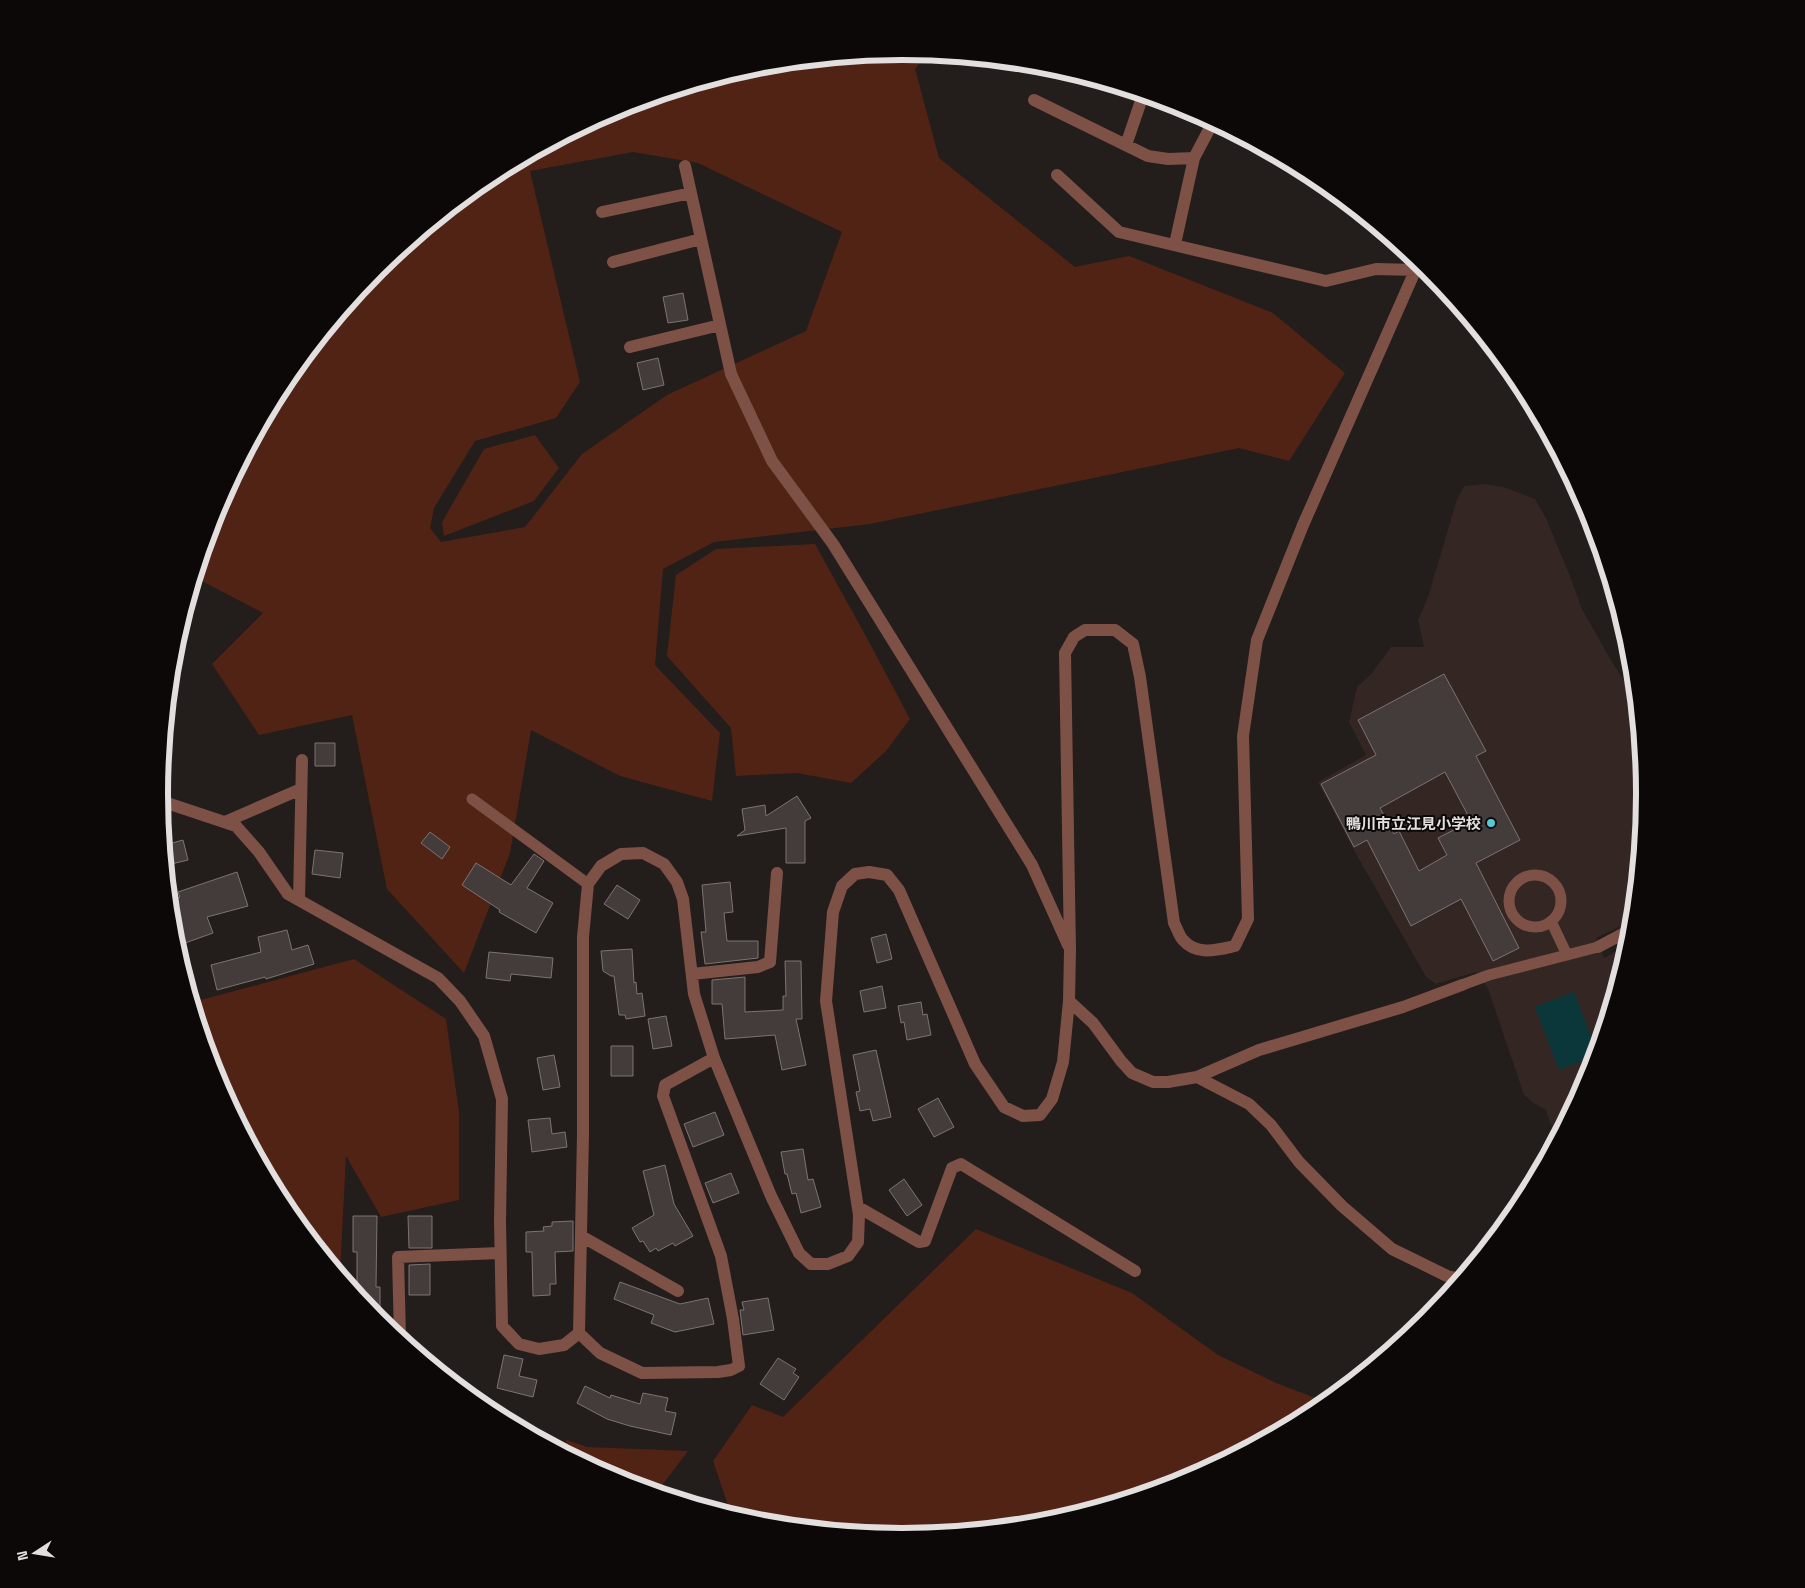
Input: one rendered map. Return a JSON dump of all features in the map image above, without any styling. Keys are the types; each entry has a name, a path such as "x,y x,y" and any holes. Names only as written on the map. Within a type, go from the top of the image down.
{"street":[{"path":"1034,100 1148,156 1168,159 1194,158"},
{"path":"1126,145 1141,100"},
{"path":"1175,244 1194,158 1210,128"},
{"path":"685,166 731,374 772,461 833,544 1026,857 1070,950"},
{"path":"1057,175 1119,232 1326,282 1376,269 1413,266"},
{"path":"602,212 691,193"},
{"path":"613,262 701,239"},
{"path":"714,1058 665,1085 663,1096 721,1256 733,1319 739,1366 731,1370 718,1372 642,1373 600,1353 580,1333 583,937 588,884 601,866 621,854 643,853 664,864 677,882 683,899 694,994 714,1058 771,1196 799,1253 811,1264 828,1264 848,1256 858,1242 858,1207 826,1001 833,912 842,886 855,874 869,872 887,875 899,890 975,1064 1004,1107 1023,1116 1040,1114 1052,1099 1063,1062 1069,1001 1070,950 1065,653 1074,637 1085,630 1115,630 1133,644 1140,677 1174,923 1183,940 1196,950 1211,951 1235,946 1248,919 1243,736 1256,640 1303,525 1416,269"},
{"path":"630,347 720,325"},
{"path":"299,900 302,760"},
{"path":"225,822 301,789"},
{"path":"168,804 236,826 259,852 288,894 438,978 460,1001 484,1036 502,1099 500,1253 502,1326 519,1344 539,1349 564,1345 580,1333"},
{"path":"692,974 758,967 770,962 777,873"},
{"path":"1598,947 1622,935"},
{"path":"1069,1001 1093,1023 1132,1073 1153,1082 1168,1082 1197,1077 1259,1050 1403,1008 1462,985"},
{"path":"1197,1077 1249,1104 1271,1125 1299,1162 1342,1206 1392,1249 1447,1276 1454,1278"},
{"path":"858,1207 919,1242 925,1241 952,1168 961,1164 1135,1271"},
{"path":"582,1236 678,1291"},
{"path":"400,1328 398,1257 500,1253"}],"lane":[{"path":"472,799 588,884"},
{"path":"1538,876 1546,878 1555,885 1560,896 1560,904 1557,915 1551,921 1544,926 1532,927 1524,925 1514,918 1510,910 1509,898 1519,880 1538,876"},
{"path":"1551,921 1568,955"},
{"path":"1462,985 1488,975 1598,947"}],"shaded area":[{"path":"922,61 915,69 939,158 1075,267 1129,256 1273,313 1345,373 1289,461 1239,448 870,524 714,542 663,569 655,665 720,733 712,801 620,776 531,730 510,853 464,973 387,889 352,715 259,735 212,664 263,613 201,580 207,558 224,513 244,469 292,386 320,347 383,275 456,212 536,158 622,116 667,99 759,74 807,66 854,62","holes":["633,152 698,163 842,232 806,331 667,395 582,454 525,527 441,542 430,528 434,508 475,441 556,418 580,382 530,171"]},
{"path":"535,435 559,468 534,501 444,536 442,522 484,449"},
{"name":"鴨川市立江見小学校","path":"1484,484 1504,487 1535,499 1546,518 1581,607 1628,688 1630,698 1635,746 1635,842 1625,918 1619,927 1596,938 1604,958 1619,950 1598,1030 1581,1075 1554,1133 1546,1110 1524,1095 1488,989 1476,972 1436,984 1426,977 1355,852 1318,782 1366,755 1349,722 1357,687 1371,674 1391,647 1424,647 1418,620 1428,597 1457,499 1464,486"},
{"path":"815,544 910,719 886,751 851,783 797,773 736,776 731,728 667,656 676,575 716,549"},
{"path":"354,959 446,1019 459,1112 459,1200 381,1217 346,1156 340,1265 292,1202 244,1119 224,1075 207,1030 199,1000"},
{"path":"976,1229 1132,1293 1218,1355 1276,1383 1317,1399 1269,1430 1227,1452 1183,1472 1138,1489 1046,1514 998,1522 902,1528 807,1522 729,1507 713,1461 752,1405 783,1417"},
{"path":"567,1440 587,1447 688,1451 661,1487 622,1472 564,1445"}],"water":[{"path":"1574,992 1593,1042 1587,1059 1559,1070 1535,1007"}],"building":[{"path":"683,293 688,320 668,323 663,297"},
{"path":"658,358 664,385 643,390 637,363"},
{"path":"1444,674 1486,751 1476,756 1520,840 1476,863 1519,948 1493,961 1461,899 1411,926 1367,840 1354,847 1321,784 1376,755 1358,720","holes":["1445,772 1471,821 1438,838 1447,855 1419,871 1399,831 1394,834 1380,808"]},
{"path":"315,743 335,743 335,766 315,766"},
{"path":"797,796 811,818 805,821 805,863 786,863 786,828 737,836 745,830 742,809 765,805 766,816"},
{"path":"430,832 450,847 442,859 421,843"},
{"path":"183,840 188,860 172,864 170,844"},
{"path":"315,850 343,853 340,878 312,874"},
{"path":"534,854 544,861 527,888 553,903 536,933 499,912 500,910 462,885 476,863 511,885"},
{"path":"237,872 248,906 207,917 213,933 185,943 176,898 180,897 178,892"},
{"path":"730,882 733,912 724,913 727,941 758,941 758,958 705,964 701,932 706,932 702,885"},
{"path":"617,885 640,900 628,919 604,904"},
{"path":"287,930 292,950 308,945 314,964 266,979 265,977 217,990 211,965 261,952 258,937"},
{"path":"886,934 892,959 877,963 871,938"},
{"path":"632,949 634,983 636,982 637,994 642,993 645,1016 626,1019 625,1015 619,1015 614,976 603,971 601,951"},
{"path":"489,952 553,958 551,978 511,974 510,981 486,978"},
{"path":"785,961 801,961 802,1019 796,1019 806,1065 782,1070 775,1035 725,1039 722,1004 712,1004 712,980 745,977 745,1012 783,1010 783,996 786,996"},
{"path":"882,986 886,1008 864,1012 860,991"},
{"path":"921,1002 923,1015 927,1014 931,1035 907,1040 904,1022 901,1023 898,1006"},
{"path":"666,1016 672,1046 653,1049 648,1019"},
{"path":"611,1046 633,1046 633,1076 611,1076"},
{"path":"876,1050 891,1117 873,1121 870,1109 860,1111 856,1092 860,1091 853,1055"},
{"path":"554,1055 560,1087 543,1090 537,1058"},
{"path":"938,1098 954,1127 934,1137 918,1109"},
{"path":"715,1112 724,1135 693,1147 684,1124"},
{"path":"550,1118 552,1134 565,1132 567,1147 532,1152 528,1120"},
{"path":"803,1149 808,1180 813,1179 821,1207 801,1213 796,1193 792,1194 787,1174 785,1174 781,1152"},
{"path":"665,1165 674,1204 693,1236 675,1246 673,1243 658,1251 656,1248 650,1252 643,1241 640,1242 632,1228 654,1215 643,1171"},
{"path":"731,1173 739,1193 713,1203 705,1183"},
{"path":"904,1179 922,1205 907,1216 889,1190"},
{"path":"353,1216 377,1216 376,1287 380,1287 380,1310 357,1285 357,1252 353,1252"},
{"path":"408,1216 432,1216 432,1248 409,1248"},
{"path":"573,1221 573,1251 555,1252 556,1284 550,1284 550,1295 533,1296 532,1252 526,1252 526,1232 544,1231 543,1227 552,1226 552,1222"},
{"path":"430,1264 430,1295 409,1295 409,1265"},
{"path":"620,1282 680,1304 708,1298 714,1324 675,1332 651,1323 654,1315 614,1299"},
{"path":"768,1298 774,1330 743,1335 740,1310 744,1310 742,1302"},
{"path":"504,1355 523,1359 519,1376 537,1380 533,1397 497,1388"},
{"path":"778,1358 796,1369 793,1373 799,1377 784,1400 760,1384"},
{"path":"585,1386 610,1398 611,1395 640,1404 643,1393 668,1398 665,1411 676,1413 671,1435 607,1419 577,1403"}],"place":[{"name":"鴨川市立江見小学校","path":"1491,823"}]}
